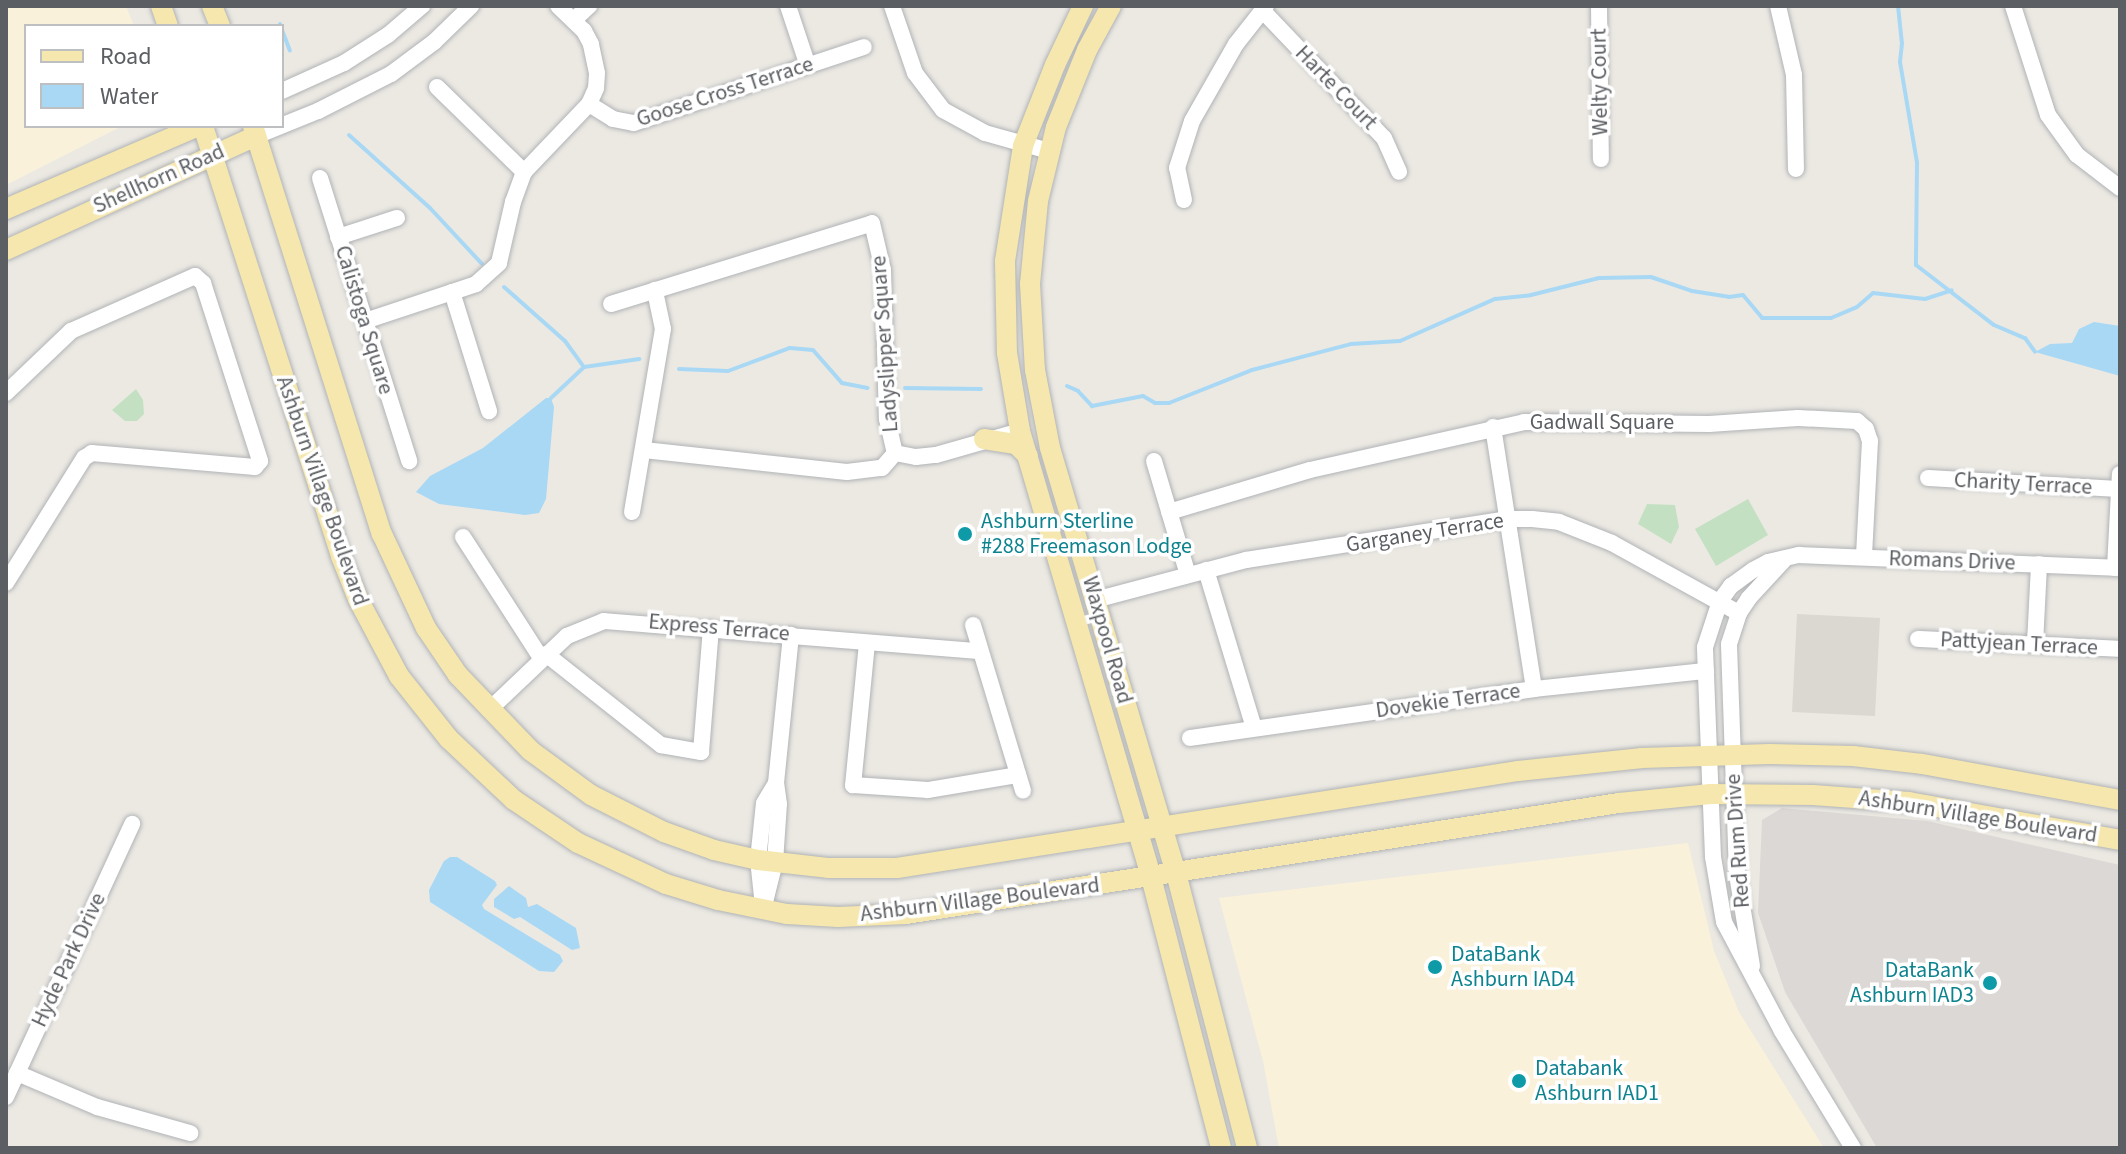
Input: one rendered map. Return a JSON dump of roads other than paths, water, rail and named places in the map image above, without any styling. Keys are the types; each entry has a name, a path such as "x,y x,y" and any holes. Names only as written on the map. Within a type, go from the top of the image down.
{"main road":[{"name":"Waxpool Road","path":"1083,6 1060,53 1023,146 1010,215 1005,293 1008,366 1020,431 1151,877 1221,1148"},
{"name":"Waxpool Road","path":"1111,6 1078,73 1049,151 1034,233 1030,304 1040,401 1057,470 1176,873 1247,1148"},
{"name":"Shellhorn Road","path":"6,209 196,128"},
{"name":"Ashburn Village Boulevard","path":"202,128 341,556 358,599 399,676 449,739 480,770 548,824 618,864 654,879 718,900 763,910 838,917 906,914 1619,803 1711,794 1827,795 1909,802 2120,840"},
{"name":"Shellhorn Road","path":"6,250 212,155 255,131"},
{"name":"Ashburn Village Boulevard","path":"255,131 382,534 426,628 458,675 489,710 559,773 622,813 714,850 766,861 828,868 897,868 1518,771 1710,755 1806,754 1911,762 2120,800"},
{"path":"1020,431 1036,441 1057,470"},
{"path":"984,439 1016,444 1028,456"}],"street":[{"path":"284,90 344,63 388,35 422,6"},
{"name":"Shellhorn Road","path":"284,122 318,111 391,74 434,42 471,6"},
{"path":"365,321 481,281 499,263 513,202 524,172 589,104 596,88 596,57 584,31 558,6"},
{"path":"574,20 589,6"},
{"path":"788,6 808,66"},
{"path":"892,6 915,73 943,110 985,133 1049,151"},
{"name":"Welty Court","path":"1599,6 1601,159"},
{"path":"1778,6 1795,87 1796,169"},
{"path":"2013,6 2048,115 2077,155 2120,188"},
{"path":"1184,200 1177,168 1192,121 1222,67 1264,8"},
{"name":"Harte Court","path":"1264,8 1384,138 1399,172"},
{"name":"Goose Cross Terrace","path":"589,104 613,119 634,123 864,47"},
{"path":"437,87 524,172"},
{"name":"Calistoga Square","path":"320,178 409,461"},
{"path":"338,237 397,218"},
{"name":"Ladyslipper Square","path":"611,304 872,223 883,270 887,419 895,453"},
{"path":"6,393 71,331 195,276 203,283 260,461 255,467 92,453 84,458 6,583"},
{"path":"632,512 663,329 655,290"},
{"path":"452,292 489,411"},
{"name":"Gadwall Square","path":"1169,512 1310,470 1493,427 1546,420 1709,424 1798,418 1857,421 1866,429 1870,441 1864,557"},
{"path":"1493,427 1534,689"},
{"name":"Ladyslipper Square","path":"895,453 916,457 936,455 1020,431"},
{"name":"Ladyslipper Square","path":"644,450 847,472 882,468 895,453"},
{"path":"1154,461 1188,575"},
{"path":"2118,568 2120,474"},
{"name":"Charity Terrace","path":"1928,478 2119,489"},
{"name":"Garganey Terrace","path":"1095,600 1246,560 1507,519 1559,522 1583,530 1643,557 1739,613"},
{"path":"463,537 543,656 661,745 701,752 711,628"},
{"name":"Romans Drive","path":"1710,755 1706,671 1708,630 1720,601 1740,578 1768,562 1821,555 2118,568"},
{"path":"1732,755 1729,644 1739,613 1785,559"},
{"path":"2035,644 2039,564"},
{"path":"1206,570 1254,728"},
{"name":"Express Terrace","path":"489,710 543,656 576,630 604,621 980,651"},
{"path":"973,625 1023,791"},
{"path":"763,910 766,861 779,804 776,783 791,635"},
{"name":"Pattyjean Terrace","path":"1918,639 2120,649"},
{"path":"867,643 853,785 928,790 1018,775"},
{"name":"Dovekie Terrace","path":"1190,738 1534,689 1706,671"},
{"name":"Red Rum Drive","path":"1710,755 1713,857 1724,922 1782,1031 1853,1148"},
{"name":"Red Rum Drive","path":"1732,755 1737,874 1753,975"},
{"name":"Hyde Park Drive","path":"6,1097 132,824"},
{"path":"17,1073 97,1107 190,1133"}],"water":[{"path":"2094,322 2120,326 2120,376 2035,352 2050,344 2072,343 2079,329"},
{"path":"546,398 551,398 554,407 546,499 539,513 525,515 439,504 416,492 430,476 483,448"},
{"path":"457,857 495,881 497,885 482,905 484,909 560,955 563,961 554,972 539,971 430,902 429,890 444,861"},
{"path":"509,886 526,898 528,907 537,904 576,928 580,948 572,950 520,917 514,919 494,907 494,899"}],"waterway":[{"path":"1898,6 1902,43 1900,62 1917,162 1916,265 1994,325 2025,338 2035,352"},
{"path":"284,35 290,51"},
{"path":"349,135 430,208 482,264"},
{"path":"1067,386 1078,391 1092,406 1143,396 1155,403 1169,403 1252,370 1351,344 1400,341 1495,299 1531,295 1599,278 1651,277 1692,291 1729,297 1743,295 1762,318 1831,318 1857,307 1873,293 1925,299 1952,290"},
{"path":"504,287 565,341 584,367"},
{"path":"679,369 728,371 790,348 813,350 842,383 868,388"},
{"path":"551,398 584,367 639,359"},
{"path":"905,388 981,389"}],"place":[{"name":"Ashburn Sterline #288 Freemason Lodge","path":"965,534"},
{"name":"DataBank Ashburn IAD4","path":"1435,967"},
{"name":"DataBank Ashburn IAD3","path":"1990,983"},
{"name":"Databank Ashburn IAD1","path":"1519,1081"}]}
